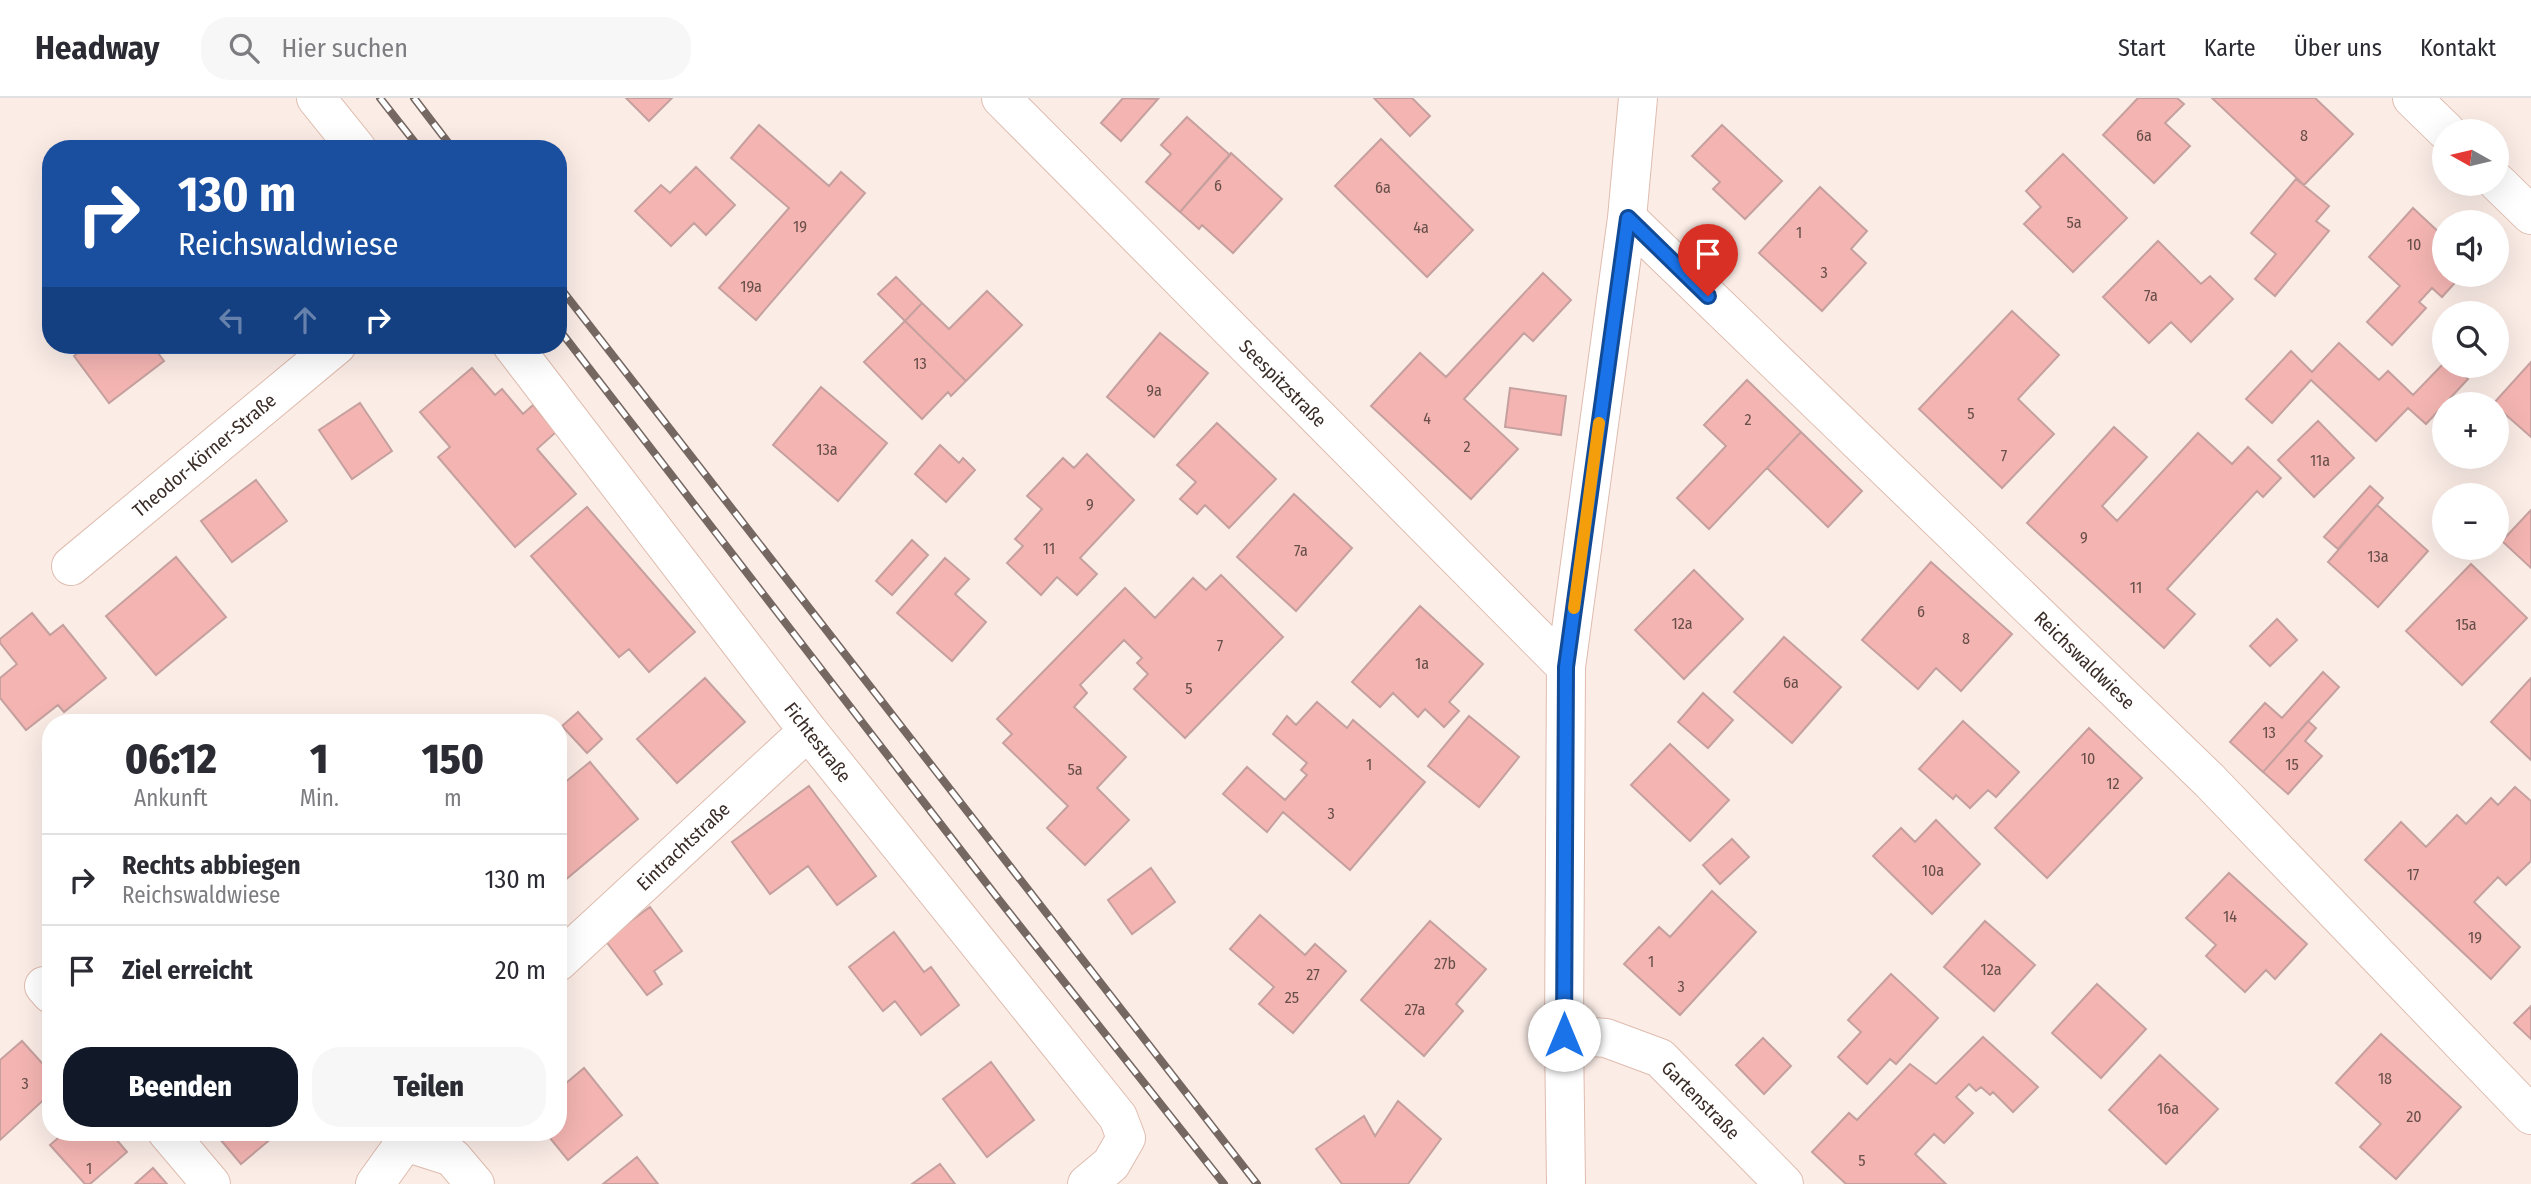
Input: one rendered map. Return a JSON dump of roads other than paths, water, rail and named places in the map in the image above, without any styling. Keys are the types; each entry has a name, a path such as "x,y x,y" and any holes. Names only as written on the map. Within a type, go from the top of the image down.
{"street":[{"path":"316,98 350,140"},
{"name":"Seespitzstraße","path":"1001,98 1566,667"},
{"path":"1566,1184 1566,667 1628,218 1638,98"},
{"path":"2412,98 2434,119"},
{"path":"2510,195 2531,215"},
{"name":"Reichswaldwiese","path":"1628,218 2209,780 2531,1115"},
{"name":"Theodor-Körner-Straße","path":"71,566 326,354"},
{"name":"Fichtestraße","path":"519,354 808,731 1118,1117 1126,1138 1111,1164 1087,1184"},
{"name":"Eintrachtstraße","path":"567,954 808,731"},
{"name":"Gartenstraße","path":"1564,1035 1606,1038 1660,1058 1783,1184"},
{"path":"175,1141 211,1184"},
{"path":"375,1184 404,1141"},
{"path":"416,1141 452,1157 475,1184"}],"railway":[{"path":"380,98 413,140"},
{"path":"414,98 446,140"},
{"path":"567,297 1257,1184"},
{"path":"567,340 1000,901 1224,1184"}]}
